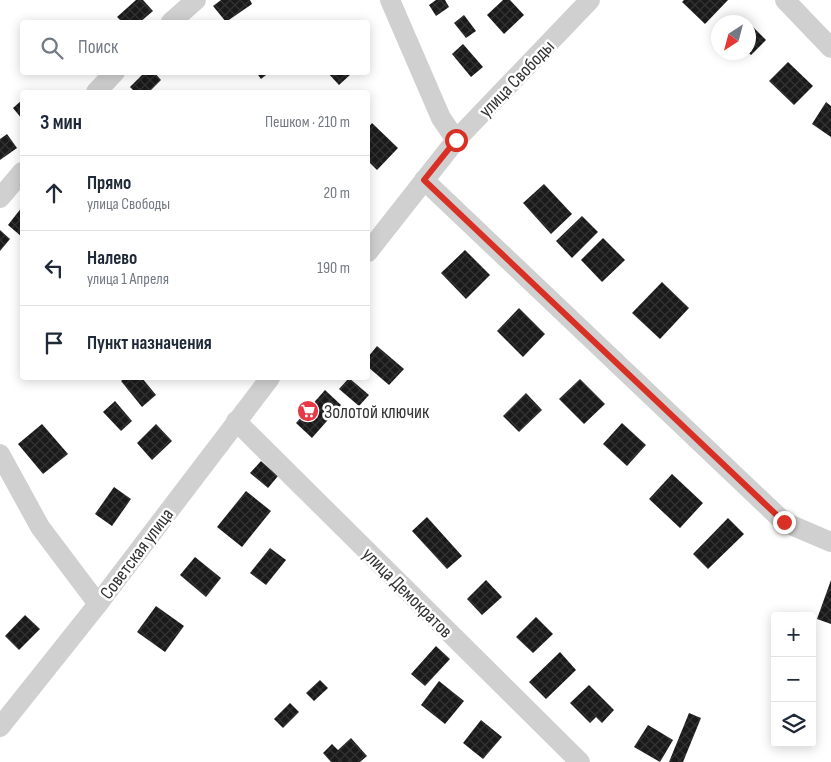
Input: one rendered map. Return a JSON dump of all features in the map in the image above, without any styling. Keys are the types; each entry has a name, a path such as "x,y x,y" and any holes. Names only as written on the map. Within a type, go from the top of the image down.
{"street":[{"path":"173,20 196,0"},
{"path":"390,0 441,118 456,140"},
{"name":"улица Свободы","path":"424,180 456,140 590,0"},
{"path":"785,0 831,48"},
{"path":"98,90 112,75"},
{"path":"0,198 20,174"},
{"path":"370,249 424,180 784,522 831,542"},
{"name":"Советская улица","path":"0,727 98,604 268,380"},
{"name":"улица Демократов","path":"236,421 580,762"},
{"path":"0,454 40,527 98,604"}],"building":[{"path":"136,0 143,0 153,11 142,20 120,20 117,17"},
{"path":"221,0 250,0 252,4 229,20 224,20 213,6"},
{"path":"436,0 445,0 449,7 436,16 429,5"},
{"path":"503,0 510,0 524,15 504,34 487,15"},
{"path":"684,0 728,0 714,15 711,15 711,18 705,24 682,2"},
{"path":"464,15 476,31 466,38 454,23"},
{"path":"756,30 766,40 756,50"},
{"path":"463,44 483,67 471,77 452,54"},
{"path":"788,62 813,86 794,105 769,81"},
{"path":"142,75 157,75 161,80 151,90 133,90 130,87"},
{"path":"258,75 266,75 261,79"},
{"path":"330,75 350,75 339,85"},
{"path":"20,102 20,117 13,108"},
{"path":"826,102 831,106 831,137 812,124"},
{"path":"372,123 398,148 377,170 370,163 370,126"},
{"path":"7,134 17,148 0,160 0,139"},
{"path":"544,184 572,214 551,234 523,203"},
{"path":"20,210 20,235 8,225"},
{"path":"582,216 598,232 572,258 556,241"},
{"path":"0,230 10,239 0,251"},
{"path":"603,238 625,260 602,282 581,260"},
{"path":"465,250 490,275 466,299 441,273"},
{"path":"662,282 689,308 660,339 632,313"},
{"path":"519,308 545,334 523,357 497,331"},
{"path":"377,346 404,369 389,385 370,369 370,355"},
{"path":"580,379 605,404 584,424 559,399"},
{"path":"144,380 156,395 142,407 121,381"},
{"path":"347,380 351,380 369,395 359,406 339,389"},
{"path":"325,390 341,405 312,438 296,423"},
{"path":"526,393 542,410 519,432 503,416"},
{"path":"115,401 132,421 121,431 103,412"},
{"path":"622,423 646,445 627,466 603,444"},
{"path":"42,424 68,454 43,474 18,444"},
{"path":"156,424 172,441 152,460 137,443"},
{"path":"261,461 278,476 268,488 250,473"},
{"path":"672,474 703,503 680,528 649,499"},
{"path":"114,487 131,499 112,526 95,514"},
{"path":"246,491 271,511 242,547 217,527"},
{"path":"427,517 462,556 447,569 412,531"},
{"path":"728,518 744,534 708,569 693,554"},
{"path":"270,548 286,560 266,585 250,573"},
{"path":"195,557 221,578 206,597 180,575"},
{"path":"486,580 502,597 482,615 467,599"},
{"path":"831,580 831,624 817,619"},
{"path":"156,606 184,626 165,652 137,632"},
{"path":"25,615 40,629 19,650 5,636"},
{"path":"536,617 553,634 533,653 516,637"},
{"path":"436,646 450,659 425,686 411,674"},
{"path":"560,652 576,670 546,699 529,682"},
{"path":"320,680 328,688 314,701 306,693"},
{"path":"439,681 464,701 445,724 421,705"},
{"path":"589,685 614,710 602,723 596,717 590,723 570,703"},
{"path":"290,703 299,712 283,728 274,719"},
{"path":"689,713 701,718 683,762 669,762"},
{"path":"481,720 502,737 483,759 463,743"},
{"path":"648,725 673,740 660,762 634,747"},
{"path":"351,738 367,756 360,762 331,762 323,753 332,744 338,750"}],"place":[{"name":"Золотой ключик","path":"308,411"}],"route":[{"path":"456,140 424,180 784,522"}]}
